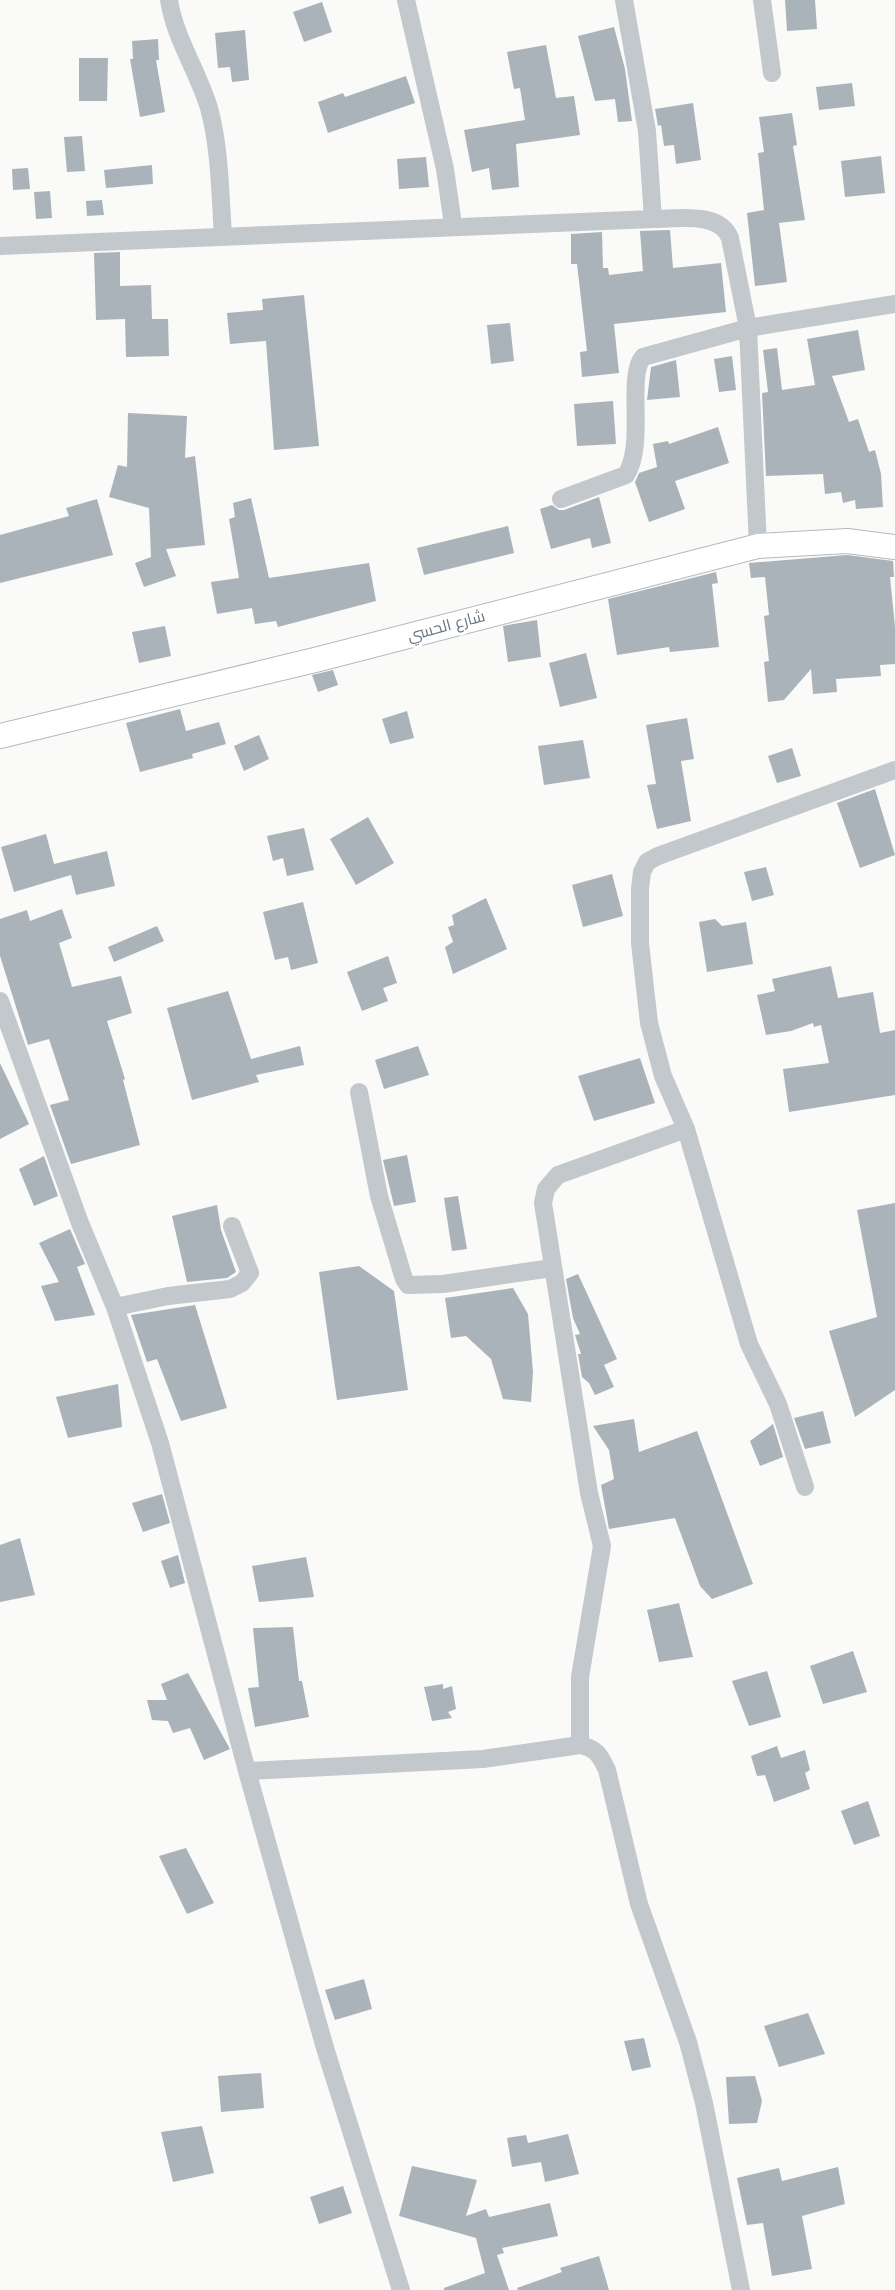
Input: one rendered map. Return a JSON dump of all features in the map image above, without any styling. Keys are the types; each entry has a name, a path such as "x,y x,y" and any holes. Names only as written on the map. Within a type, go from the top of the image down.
{"street":[{"path":"169,0 183,50 208,106 215,142 223,235"},
{"path":"406,0 445,170 453,225"},
{"path":"624,0 647,131 653,219"},
{"path":"762,0 772,73"},
{"path":"0,246 453,225 704,219 724,227 730,238 748,328 758,546"},
{"path":"561,499 626,475 633,465 637,431 638,367 643,357 748,328 895,303"},
{"name":"شارع الحسي","path":"0,736 315,660 758,546 847,541 895,547"},
{"path":"805,1487 778,1404 749,1344 686,1129 663,1076 649,1023 640,943 642,872 647,862 678,847 794,809 895,770"},
{"path":"0,1001 80,1223 115,1307 160,1443 247,1771 325,2048 401,2290"},
{"path":"359,1092 379,1196 408,1286 435,1285 552,1268"},
{"path":"580,1745 580,1677 602,1546 589,1493 543,1203 546,1189 558,1175 686,1129"},
{"path":"115,1307 168,1296 230,1289 242,1283 250,1273 232,1226"},
{"path":"247,1771 483,1759 580,1745 591,1747 599,1754 607,1770 639,1904 688,2042 704,2103 741,2290"}],"building":[{"path":"785,0 815,0 817,29 787,31"},
{"path":"322,2 332,32 304,42 293,12"},
{"path":"614,27 625,69 632,121 618,122 615,99 595,101 578,36"},
{"path":"245,30 249,80 232,82 230,67 218,68 215,33"},
{"path":"158,39 159,60 156,60 165,112 140,117 130,59 133,59 132,41"},
{"path":"546,45 556,98 574,96 580,135 516,144 519,187 492,190 489,168 472,172 464,130 525,120 520,88 514,89 507,52"},
{"path":"79,58 108,58 107,101 79,101"},
{"path":"406,76 415,103 328,133 318,102 343,93 345,97"},
{"path":"852,83 855,106 819,110 816,87"},
{"path":"693,103 701,160 676,164 674,145 664,146 661,125 658,126 655,109"},
{"path":"792,113 797,145 793,146 805,220 779,223 787,282 755,286 747,213 764,210 758,153 764,152 759,117"},
{"path":"82,136 85,171 67,172 64,137"},
{"path":"881,156 885,193 845,197 841,161"},
{"path":"426,157 429,187 399,189 397,159"},
{"path":"152,165 153,184 106,188 104,170"},
{"path":"28,168 30,189 13,190 12,169"},
{"path":"50,191 52,218 36,219 34,192"},
{"path":"102,200 104,215 87,216 86,201"},
{"path":"670,230 673,268 721,263 726,312 614,324 619,373 582,377 580,352 587,351 577,264 571,264 571,234 602,232 603,268 608,268 609,275 643,271 640,231"},
{"path":"120,252 120,286 151,285 152,319 168,319 169,356 126,357 125,319 96,320 94,253"},
{"path":"304,295 319,446 274,450 266,341 230,344 227,313 263,310 262,299"},
{"path":"510,323 514,361 491,364 487,325"},
{"path":"858,330 865,370 832,376 849,422 858,419 869,452 875,450 881,474 883,507 856,509 855,500 843,503 841,492 825,494 823,474 766,476 762,393 768,392 763,350 777,348 782,390 815,385 807,339"},
{"path":"732,356 736,390 719,392 714,359"},
{"path":"676,360 680,397 647,400 651,367"},
{"path":"613,401 616,444 577,446 574,404"},
{"path":"128,413 187,416 185,458 195,456 205,545 166,549 176,576 144,587 135,563 151,557 149,508 109,497 118,465 127,467"},
{"path":"718,427 729,463 675,481 685,509 649,522 635,482 639,473 657,467 653,444 668,441 669,444"},
{"path":"599,497 611,543 592,548 590,538 551,549 540,509 552,505 559,510 564,510"},
{"path":"251,498 269,578 369,563 376,601 278,627 276,621 255,624 252,608 217,614 211,582 239,578 229,519 235,517 233,503"},
{"path":"97,499 113,555 0,583 0,535 69,516 66,508"},
{"path":"508,526 514,553 424,575 417,548"},
{"path":"847,555 893,561 894,577 890,577 895,627 895,664 880,665 881,676 836,679 837,692 813,694 811,669 784,700 768,702 764,662 769,661 764,616 769,615 765,577 751,578 749,563"},
{"path":"716,572 718,583 712,584 719,647 670,652 669,647 617,655 608,599"},
{"path":"537,620 541,657 508,662 503,626"},
{"path":"165,626 171,656 139,663 132,632"},
{"path":"586,653 597,698 560,707 549,663"},
{"path":"333,670 338,685 318,692 312,675"},
{"path":"180,709 186,731 219,722 226,744 192,754 193,758 140,772 126,723"},
{"path":"407,711 414,738 390,744 382,719"},
{"path":"687,718 694,759 681,761 691,821 657,829 647,785 656,784 646,725"},
{"path":"259,735 269,759 244,771 234,746"},
{"path":"583,740 590,778 544,785 538,746"},
{"path":"792,748 801,776 777,783 768,756"},
{"path":"875,789 895,855 860,868 837,803"},
{"path":"368,817 394,863 356,885 330,839"},
{"path":"304,828 314,870 287,876 283,858 273,861 267,836"},
{"path":"46,834 54,864 107,851 115,886 76,895 71,875 14,892 1,847"},
{"path":"766,867 774,895 752,901 744,872"},
{"path":"612,874 623,916 583,927 572,885"},
{"path":"486,898 507,949 453,974 445,947 453,942 448,927 454,925 452,915"},
{"path":"303,902 318,963 291,970 288,957 275,960 263,912"},
{"path":"62,909 72,938 59,943 72,987 121,976 132,1013 107,1021 125,1079 123,1080 140,1145 71,1164 50,1105 69,1100 49,1039 28,1045 0,956 0,919 27,910 30,921"},
{"path":"715,919 722,926 746,922 753,964 707,972 699,922"},
{"path":"157,926 164,941 114,962 108,947"},
{"path":"388,956 397,983 383,988 388,1001 362,1011 347,972"},
{"path":"831,966 838,998 873,992 880,1033 895,1030 895,1095 789,1112 783,1069 829,1063 821,1025 814,1027 813,1023 791,1031 766,1035 757,995 775,991 772,979"},
{"path":"228,991 251,1059 300,1046 304,1065 256,1075 259,1082 192,1100 167,1008"},
{"path":"418,1046 429,1075 384,1089 375,1060"},
{"path":"640,1058 655,1103 594,1121 578,1076"},
{"path":"0,1063 29,1124 0,1139"},
{"path":"407,1155 416,1202 394,1206 383,1160"},
{"path":"44,1156 58,1196 34,1206 19,1169"},
{"path":"458,1196 467,1249 452,1251 444,1198"},
{"path":"895,1203 895,1390 855,1417 829,1331 877,1317 857,1210"},
{"path":"217,1205 221,1230 236,1272 227,1278 187,1282 172,1216"},
{"path":"70,1229 85,1264 77,1267 95,1315 55,1321 41,1286 59,1282 39,1243"},
{"path":"359,1266 394,1291 408,1390 337,1400 319,1272"},
{"path":"578,1274 617,1359 604,1365 614,1387 595,1395 589,1383 582,1377 578,1354 581,1354 575,1335 580,1334 573,1318 566,1279"},
{"path":"513,1288 528,1314 533,1372 531,1402 503,1399 491,1359 466,1336 451,1338 445,1298"},
{"path":"195,1305 227,1408 181,1421 157,1359 147,1362 131,1315"},
{"path":"118,1384 122,1427 68,1438 56,1397"},
{"path":"823,1411 831,1443 805,1449 794,1418"},
{"path":"634,1419 639,1452 697,1431 753,1584 712,1599 700,1586 675,1518 609,1529 601,1485 614,1479 609,1450 593,1426"},
{"path":"773,1424 783,1457 760,1466 750,1441"},
{"path":"162,1494 170,1523 143,1532 132,1503"},
{"path":"20,1538 35,1595 0,1602 0,1545"},
{"path":"178,1555 185,1583 170,1588 161,1561"},
{"path":"306,1557 314,1597 259,1602 252,1566"},
{"path":"679,1603 693,1657 659,1662 647,1610"},
{"path":"293,1627 299,1681 302,1681 309,1717 255,1727 248,1688 259,1687 253,1628"},
{"path":"853,1651 867,1692 823,1704 810,1666"},
{"path":"767,1671 781,1717 749,1726 732,1681"},
{"path":"188,1673 230,1749 204,1760 190,1728 173,1733 168,1721 152,1720 147,1700 167,1700 161,1684"},
{"path":"443,1684 443,1689 452,1686 456,1709 448,1712 452,1718 432,1721 424,1687"},
{"path":"777,1746 781,1758 805,1750 810,1770 805,1773 810,1789 774,1802 765,1775 757,1776 751,1756"},
{"path":"868,1801 880,1836 854,1845 841,1811"},
{"path":"186,1848 214,1903 187,1914 159,1856"},
{"path":"364,1979 372,2009 335,2020 325,1990"},
{"path":"808,2013 825,2054 779,2067 764,2026"},
{"path":"644,2038 651,2067 632,2071 624,2041"},
{"path":"261,2073 264,2108 221,2112 218,2076"},
{"path":"755,2076 762,2101 757,2123 729,2124 726,2077"},
{"path":"202,2126 214,2173 173,2182 161,2132"},
{"path":"568,2134 579,2174 545,2182 541,2162 512,2167 507,2138 526,2135 528,2143"},
{"path":"412,2166 477,2180 466,2216 486,2209 489,2217 550,2203 558,2236 502,2248 504,2253 497,2255 509,2290 444,2290 444,2288 485,2273 476,2238 399,2216"},
{"path":"838,2167 845,2204 802,2216 812,2269 772,2276 763,2223 747,2225 737,2178 779,2168 782,2181"},
{"path":"343,2186 352,2213 319,2224 310,2197"},
{"path":"599,2256 609,2290 518,2290 517,2288 562,2272 560,2268"}]}
